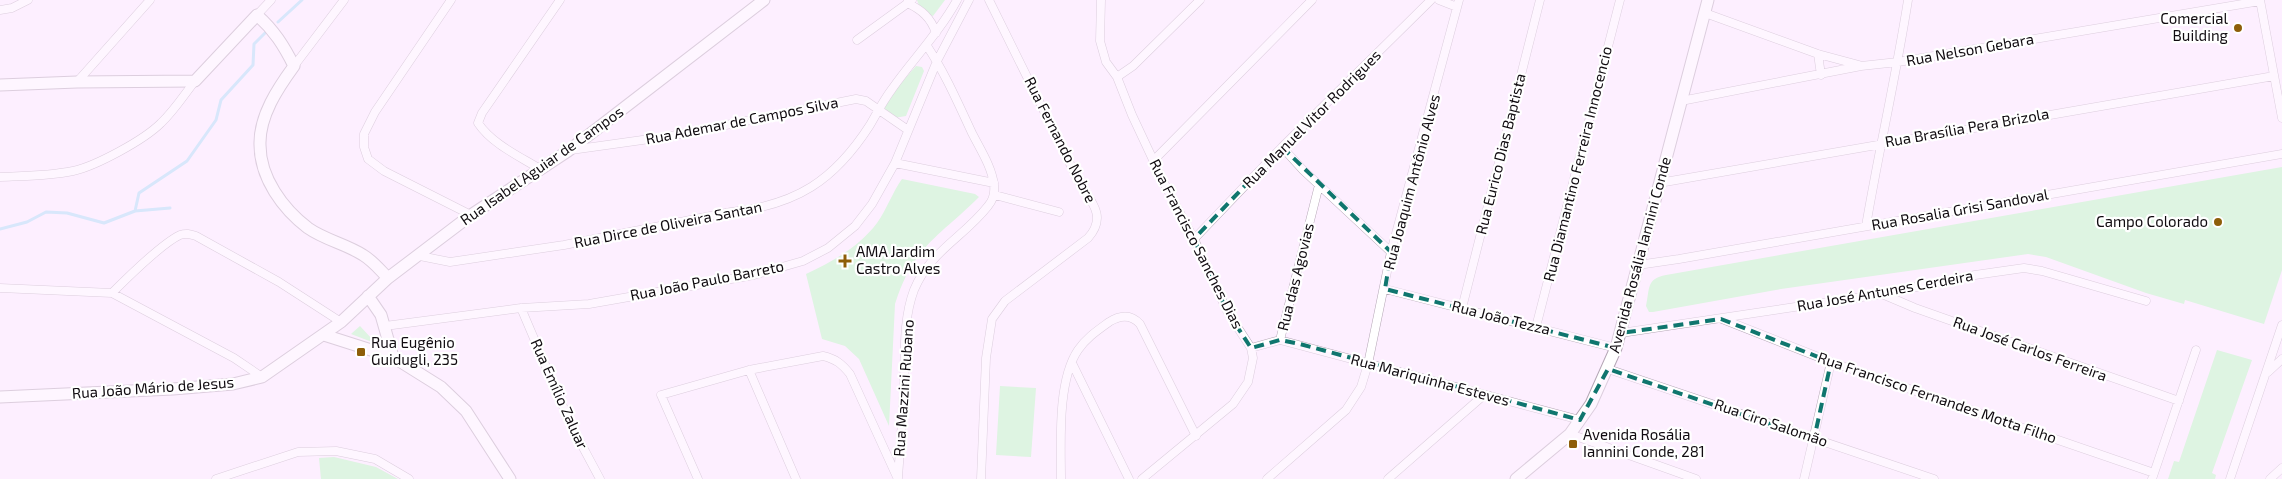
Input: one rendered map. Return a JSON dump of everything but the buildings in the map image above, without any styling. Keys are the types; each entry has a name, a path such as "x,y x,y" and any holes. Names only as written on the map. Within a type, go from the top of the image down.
{"street":[{"path":"0,10 12,8 28,0"},
{"path":"77,82 150,0"},
{"path":"0,177 58,174 75,171 100,161 150,133 162,123 195,81 271,0"},
{"path":"344,0 280,85 262,129 260,145 265,172 274,192 303,223 324,237 362,254 388,278"},
{"path":"451,0 375,112 364,134 364,147 368,159 384,171 471,214"},
{"path":"540,169 496,142 478,124 482,113 560,0"},
{"name":"Rua Isabel Aguiar de Campos","path":"368,296 388,278 420,256 471,214 568,151 764,0"},
{"path":"877,111 891,90 927,46 957,0"},
{"name":"Rua João Paulo Barreto","path":"385,326 522,308 589,304 754,275 804,261 828,248 855,226 872,204 894,163 937,61 969,0"},
{"name":"Rua Fernando Nobre","path":"981,479 986,358 992,319 1005,301 1088,238 1096,229 1098,216 1070,166 989,0"},
{"name":"Rua Francisco Sanches Dias","path":"1101,0 1100,41 1106,62 1117,77 1132,115 1227,311 1251,348"},
{"path":"1117,77 1133,66 1200,0"},
{"path":"1154,160 1312,0"},
{"name":"Rua Manuel Vitor Rodrigues","path":"1194,240 1282,148 1431,0"},
{"path":"1440,0 1458,4"},
{"name":"Rua Eurico Dias Baptista","path":"1462,308 1540,0"},
{"name":"Rua Diamantino Ferreira Innocencio","path":"1536,327 1620,0"},
{"name":"Avenida Rosália Iannini Conde","path":"1516,479 1570,434 1580,420 1608,369 1621,333 1708,0"},
{"path":"1866,226 1908,0"},
{"path":"2260,0 2282,118"},
{"name":"Rua Nelson Gebara","path":"1681,101 1861,66 1898,62 2260,0"},
{"path":"857,40 909,2 929,18 936,33"},
{"name":"Rua Joaquim Antônio Alves","path":"1267,479 1353,402 1358,394 1368,364 1391,252 1458,4"},
{"path":"1704,13 1818,54 1861,66"},
{"path":"257,15 279,38 294,66"},
{"path":"927,46 937,61 984,157 994,183 995,195 1059,212"},
{"path":"1818,54 1821,75"},
{"name":"Rua Brasília Pera Brizola","path":"1659,183 1880,143 2274,76"},
{"path":"0,85 195,81"},
{"name":"Rua Ademar de Campos Silva","path":"568,151 671,136 856,99 866,101 877,111 908,130"},
{"name":"Rua Dirce de Oliveira Santan","path":"420,256 450,262 564,245 777,204 798,197 842,162 877,111"},
{"path":"1282,148 1391,252"},
{"name":"Rua Rosalia Grisi Sandoval","path":"1638,265 2282,154"},
{"path":"894,163 994,183"},
{"name":"Rua das Agovias","path":"1251,348 1280,340 1319,185"},
{"name":"Rua Mazzini Rubano","path":"898,479 906,328 912,297 923,272 938,253 978,217 990,204 995,195"},
{"path":"112,292 169,243 187,233 201,238 279,282 341,322"},
{"name":"Rua José Antunes Cerdeira","path":"1621,333 1882,294 1966,277 2024,268 2042,271 2146,301"},
{"path":"0,288 112,292 234,358 262,377"},
{"name":"Rua João Tezza","path":"1384,290 1616,348"},
{"name":"Rua José Carlos Ferreira","path":"1882,294 1915,308 2178,400"},
{"path":"368,296 382,315 393,357"},
{"name":"Rua João Mário de Jesus","path":"0,397 173,389 233,384 262,377 324,335 341,322 368,296"},
{"name":"Rua Emílio Zaluar","path":"522,308 570,423 600,479"},
{"path":"1061,479 1064,391 1072,363 1077,350 1094,332 1117,317 1129,316 1135,319 1144,330 1196,436"},
{"name":"Rua Francisco Fernandes Motta Filho","path":"1721,319 1831,362 2152,476"},
{"path":"2230,479 2282,325"},
{"path":"324,335 393,357 455,398 466,411 510,479"},
{"name":"Rua Mariquinha Esteves","path":"1280,340 1580,420"},
{"path":"1142,479 1233,404 1242,392 1252,369 1251,348"},
{"path":"2152,476 2196,350"},
{"path":"698,479 661,394 749,370 823,356 834,358 843,364 850,374 898,479"},
{"path":"2266,373 2282,360"},
{"path":"1804,479 1831,362"},
{"path":"1072,363 1129,479"},
{"name":"Rua Ciro Salomão","path":"1608,369 1934,479"},
{"path":"749,370 796,479"},
{"path":"1388,479 1484,395"},
{"path":"1570,434 1696,479"},
{"path":"216,479 298,452 336,450 376,459 409,479"},
{"path":"2270,479 2282,468"}],"highlighted area":[{"path":"1282,147 1391,252 1385,289 1616,348 1621,333 1721,319 1831,362 1814,439 1608,369 1580,420 1300,344 1280,340 1251,348 1227,311 1194,239"}],"green space":[{"path":"917,0 945,0 933,16 923,10"},
{"path":"916,66 922,67 924,71 906,116 894,118 885,111 884,102"},
{"path":"2282,167 2282,270 2264,324 2185,300 2184,304 2146,293 2046,257 2028,254 1781,289 1653,312 1649,312 1646,306 1650,285 1655,279 1666,275"},
{"path":"902,179 975,194 979,197 929,243 910,268 902,284 895,304 889,426 859,359 845,346 822,339 806,274 835,259 870,232 884,212"},
{"path":"360,326 372,339 372,342 351,334"},
{"path":"2217,350 2252,360 2212,473 2216,475 2215,479 2168,479 2174,461 2179,462"},
{"path":"1000,386 1036,388 1031,457 996,455"},
{"path":"334,457 376,467 398,479 321,479 319,458"}],"waterway":[{"path":"278,22 302,0"},
{"path":"135,211 139,193 187,161 216,120 221,100 253,65 254,44 268,30"},
{"path":"0,229 27,222 46,212 67,213 104,223 135,211 170,208"}],"place":[{"name":"Comercial Building","path":"2238,28"},
{"name":"Campo Colorado","path":"2218,222"},
{"name":"AMA Jardim Castro Alves","path":"845,261"},
{"name":"Rua Eugênio Guidugli, 235","path":"361,352"},
{"name":"Avenida Rosália Iannini Conde, 281","path":"1573,444"}]}
